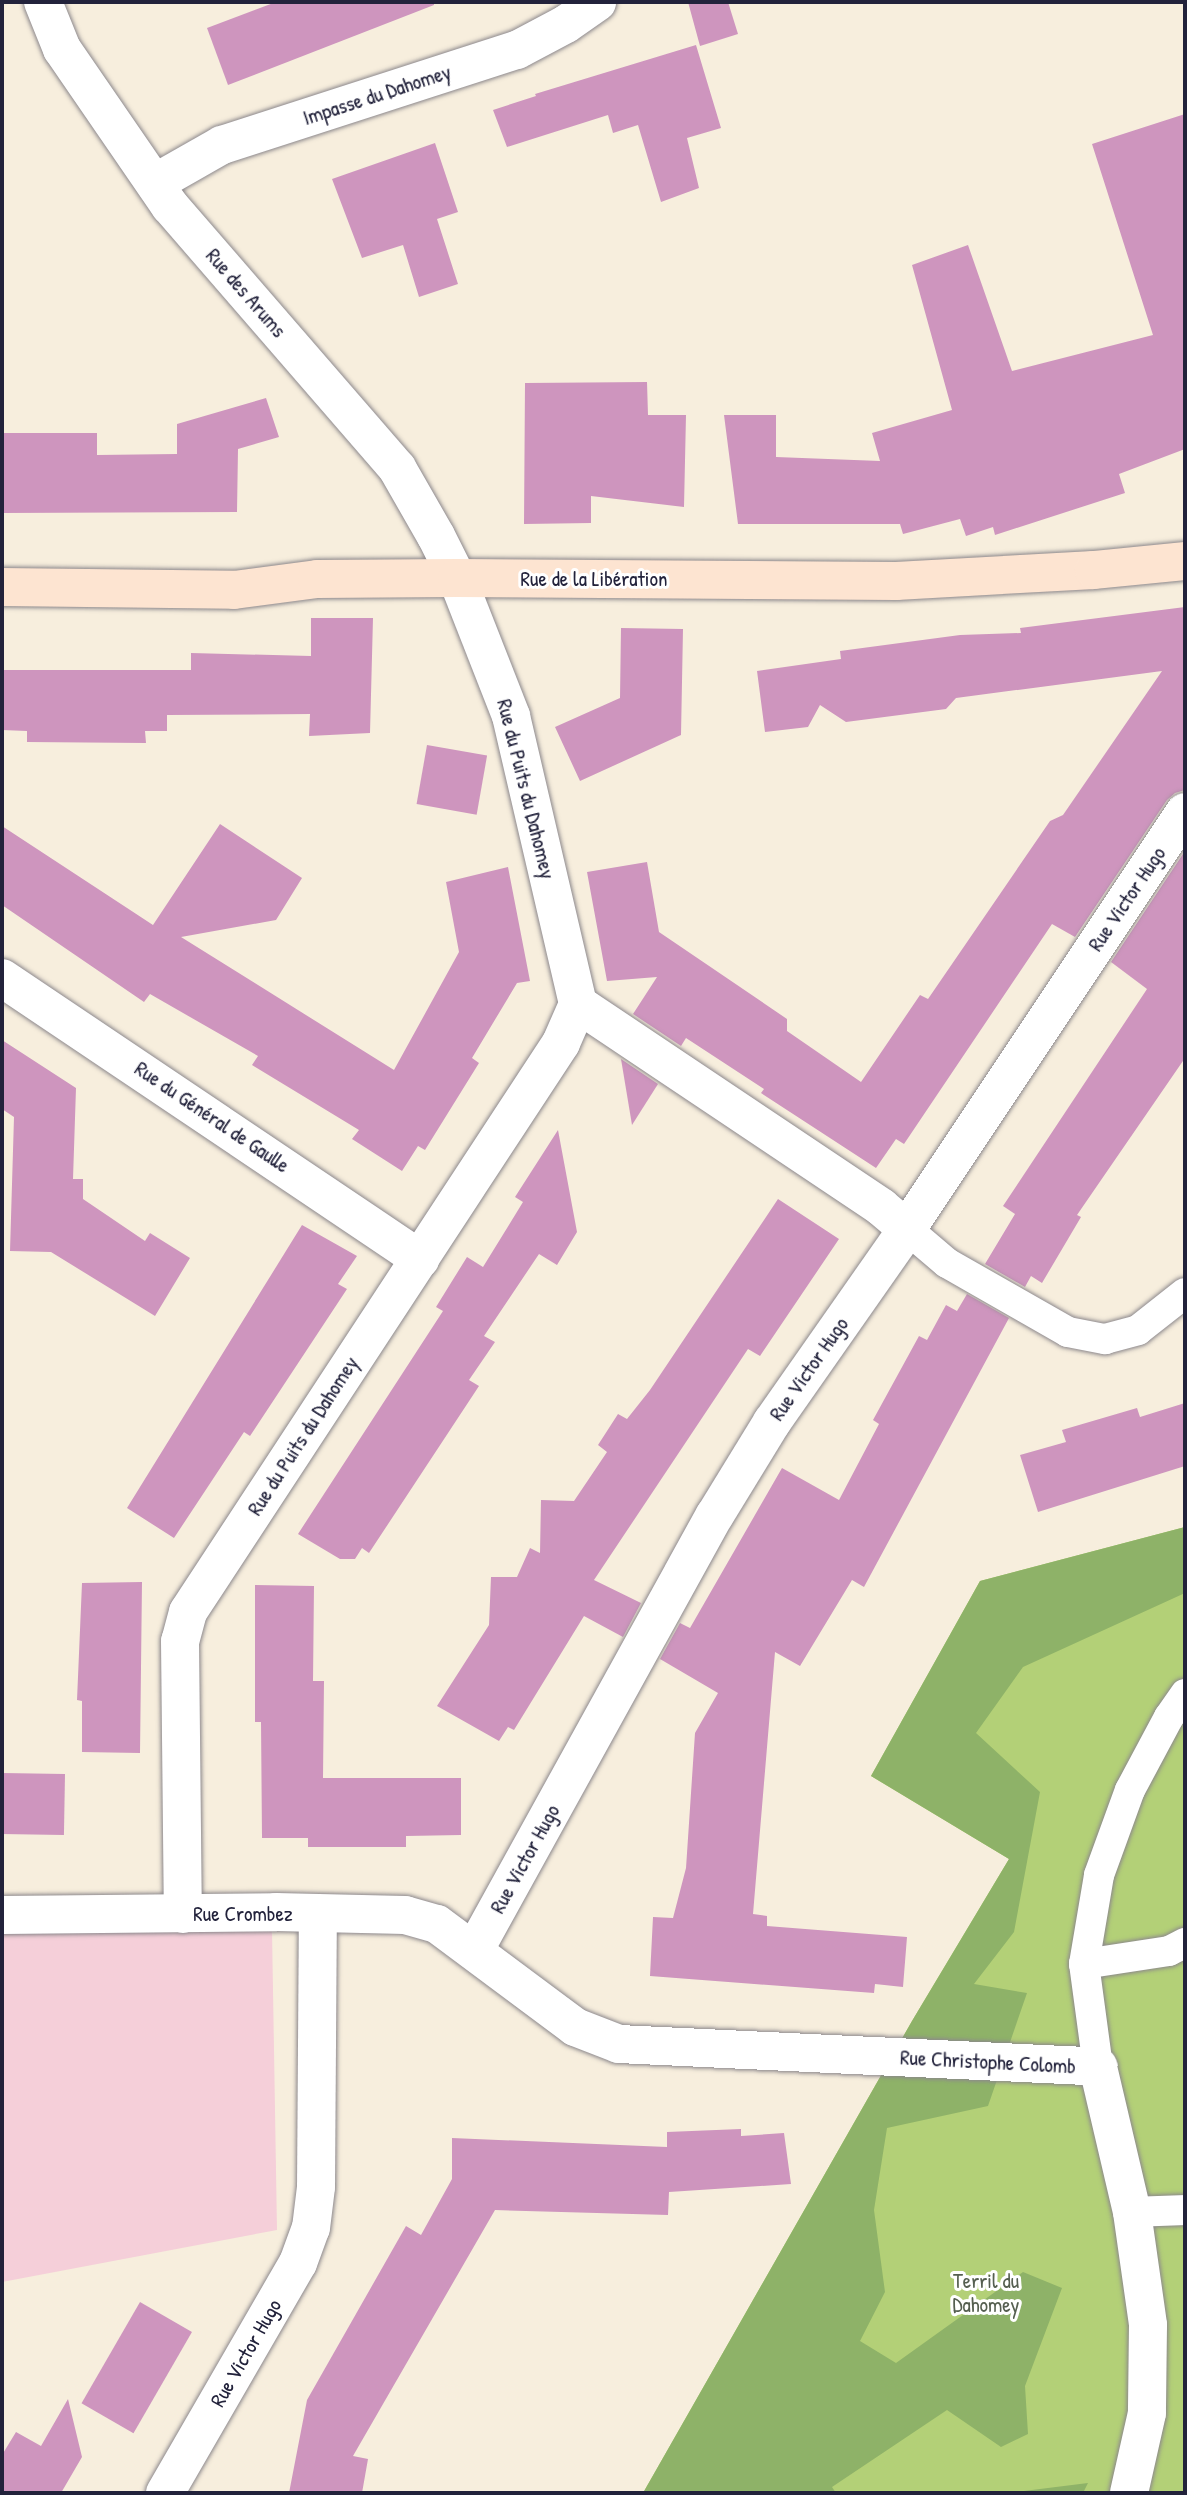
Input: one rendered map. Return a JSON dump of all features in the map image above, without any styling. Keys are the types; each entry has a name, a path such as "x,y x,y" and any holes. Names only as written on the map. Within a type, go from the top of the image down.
{"main road":[{"name":"Rue de la Libération","path":"2,587 234,590 317,579 457,578 897,581 1094,570 1185,561"}],"street":[{"name":"Rue des Arums","path":"43,2 62,49 179,217 397,468 457,578"},
{"name":"Impasse du Dahomey","path":"155,183 222,145 517,50 566,24 597,2"},
{"name":"Rue du Puits du Dahomey","path":"183,1914 180,1641 188,1612 561,1043 578,1004 511,716 457,578"},
{"name":"Rue Victor Hugo","path":"474,1951 715,1515 772,1422 907,1228 1185,812"},
{"name":"Rue du Général de Gaulle","path":"2,978 420,1259"},
{"path":"578,1004 907,1228"},
{"name":"Rue Victor Hugo","path":"165,2493 298,2263 311,2228 316,2187 315,1980 318,1914"},
{"name":"Rue Crombez","path":"2,1915 405,1915 437,1924 474,1951"},
{"name":"Rue Christophe Colomb","path":"474,1951 575,2027 619,2044 1098,2067 1132,2212 1148,2325 1147,2413 1129,2493"}],"lane":[{"path":"907,1228 947,1263 1068,1332 1105,1339 1138,1330 1185,1293"},
{"path":"1098,2067 1084,1964 1099,1875 1130,1790 1169,1717 1185,1694"},
{"path":"1084,1964 1169,1951 1185,1943"},
{"path":"1132,2212 1185,2210"}],"shaded area":[{"path":"2,1928 272,1930 277,2230 2,2282"}],"green space":[{"name":"Terril du Dahomey","path":"1185,1527 1185,2493 643,2493 912,2021 1009,1859 871,1776 980,1581"},
{"path":"1185,1527 1185,1593 1023,1667 976,1733 1040,1792 1014,1932 974,1984 1027,1993 988,2106 887,2128 874,2210 885,2292 860,2341 896,2363 1023,2272 1062,2288 1025,2386 1028,2434 1001,2447 947,2410 832,2487 836,2493 643,2493 912,2021 1009,1859 871,1776 980,1581"},
{"path":"1088,2483 1083,2493 1008,2493"}],"building":[{"path":"276,2 434,2 434,5 228,85 207,28"},
{"path":"688,2 728,2 738,34 700,46"},
{"path":"696,45 721,128 687,138 699,188 661,202 638,125 613,133 608,115 507,147 493,110 536,96 535,94"},
{"path":"1185,114 1185,449 1119,474 1125,493 995,535 993,527 966,536 960,519 903,534 900,524 738,524 724,415 776,415 776,457 880,461 872,433 952,410 912,265 968,245 1012,371 1153,335 1092,144"},
{"path":"435,143 458,212 437,219 458,284 419,297 403,245 362,258 332,179"},
{"path":"647,382 648,415 686,415 684,507 591,496 591,523 524,524 525,383"},
{"path":"266,398 279,437 238,449 237,512 2,513 2,433 97,433 97,455 177,454 177,424"},
{"path":"1185,607 1185,790 1175,793 1167,800 1075,937 1052,924 904,1144 896,1139 876,1168 761,1093 764,1089 686,1038 681,1046 633,1014 657,977 607,981 587,872 647,862 659,932 787,1019 787,1031 861,1082 920,995 928,999 1050,821 1063,815 1162,671 956,698 946,709 846,722 820,705 808,727 765,732 757,671 841,659 840,651 960,635 1021,633 1020,628"},
{"path":"311,618 373,618 370,733 309,736 310,714 167,715 167,731 145,731 146,743 27,742 27,731 2,730 2,670 191,670 191,653 311,656"},
{"path":"621,628 683,629 681,735 580,781 555,727 620,698"},
{"path":"427,745 487,756 477,815 417,804"},
{"path":"220,824 302,878 276,920 181,937 394,1070 459,952 446,882 508,867 530,981 517,983 472,1058 479,1063 425,1150 418,1146 402,1171 352,1139 359,1130 252,1065 258,1056 150,994 144,1002 2,905 2,826 153,925"},
{"path":"1185,851 1185,1058 1077,1215 1081,1217 1042,1283 1031,1276 1025,1287 985,1264 1015,1214 1003,1206 1147,989 1111,962"},
{"path":"2,1040 76,1088 73,1179 83,1179 83,1199 145,1241 150,1233 190,1258 155,1316 51,1252 10,1251 14,1117 2,1109"},
{"path":"621,1059 658,1084 632,1125"},
{"path":"558,1130 577,1232 557,1265 539,1254 484,1336 495,1342 469,1380 479,1386 369,1553 362,1548 355,1559 340,1559 298,1534 443,1311 436,1307 467,1257 483,1267 523,1202 515,1197"},
{"path":"778,1199 839,1239 760,1356 748,1349 594,1580 641,1603 623,1637 584,1616 514,1730 508,1727 499,1741 437,1706 489,1625 491,1577 517,1577 530,1548 540,1553 541,1500 574,1501 607,1452 598,1445 618,1414 627,1419 650,1390"},
{"path":"302,1225 357,1256 338,1284 347,1289 250,1436 244,1432 174,1538 127,1508"},
{"path":"967,1294 1009,1318 864,1587 852,1580 800,1666 775,1652 753,1914 767,1916 767,1926 907,1937 903,1987 875,1984 874,1993 650,1976 653,1917 673,1918 686,1868 695,1733 718,1693 660,1659 680,1623 690,1628 782,1468 839,1500 879,1424 873,1420 919,1336 927,1340 946,1305 957,1311"},
{"path":"1185,1403 1185,1466 1038,1512 1020,1455 1066,1442 1062,1430 1137,1408 1140,1417"},
{"path":"142,1582 140,1753 82,1752 82,1701 77,1700 82,1583"},
{"path":"255,1585 314,1586 313,1681 324,1681 323,1778 461,1778 461,1835 406,1836 406,1847 308,1847 308,1838 262,1838 261,1722 255,1722"},
{"path":"2,1773 65,1774 64,1835 2,1834"},
{"path":"741,2129 741,2136 784,2133 791,2184 669,2192 668,2215 495,2210 353,2456 368,2459 362,2493 289,2493 307,2400 406,2226 421,2235 452,2179 452,2138 667,2147 667,2132"},
{"path":"140,2302 192,2332 133,2433 82,2403"},
{"path":"68,2399 82,2457 61,2493 2,2493 2,2455 16,2432 41,2446"}]}
